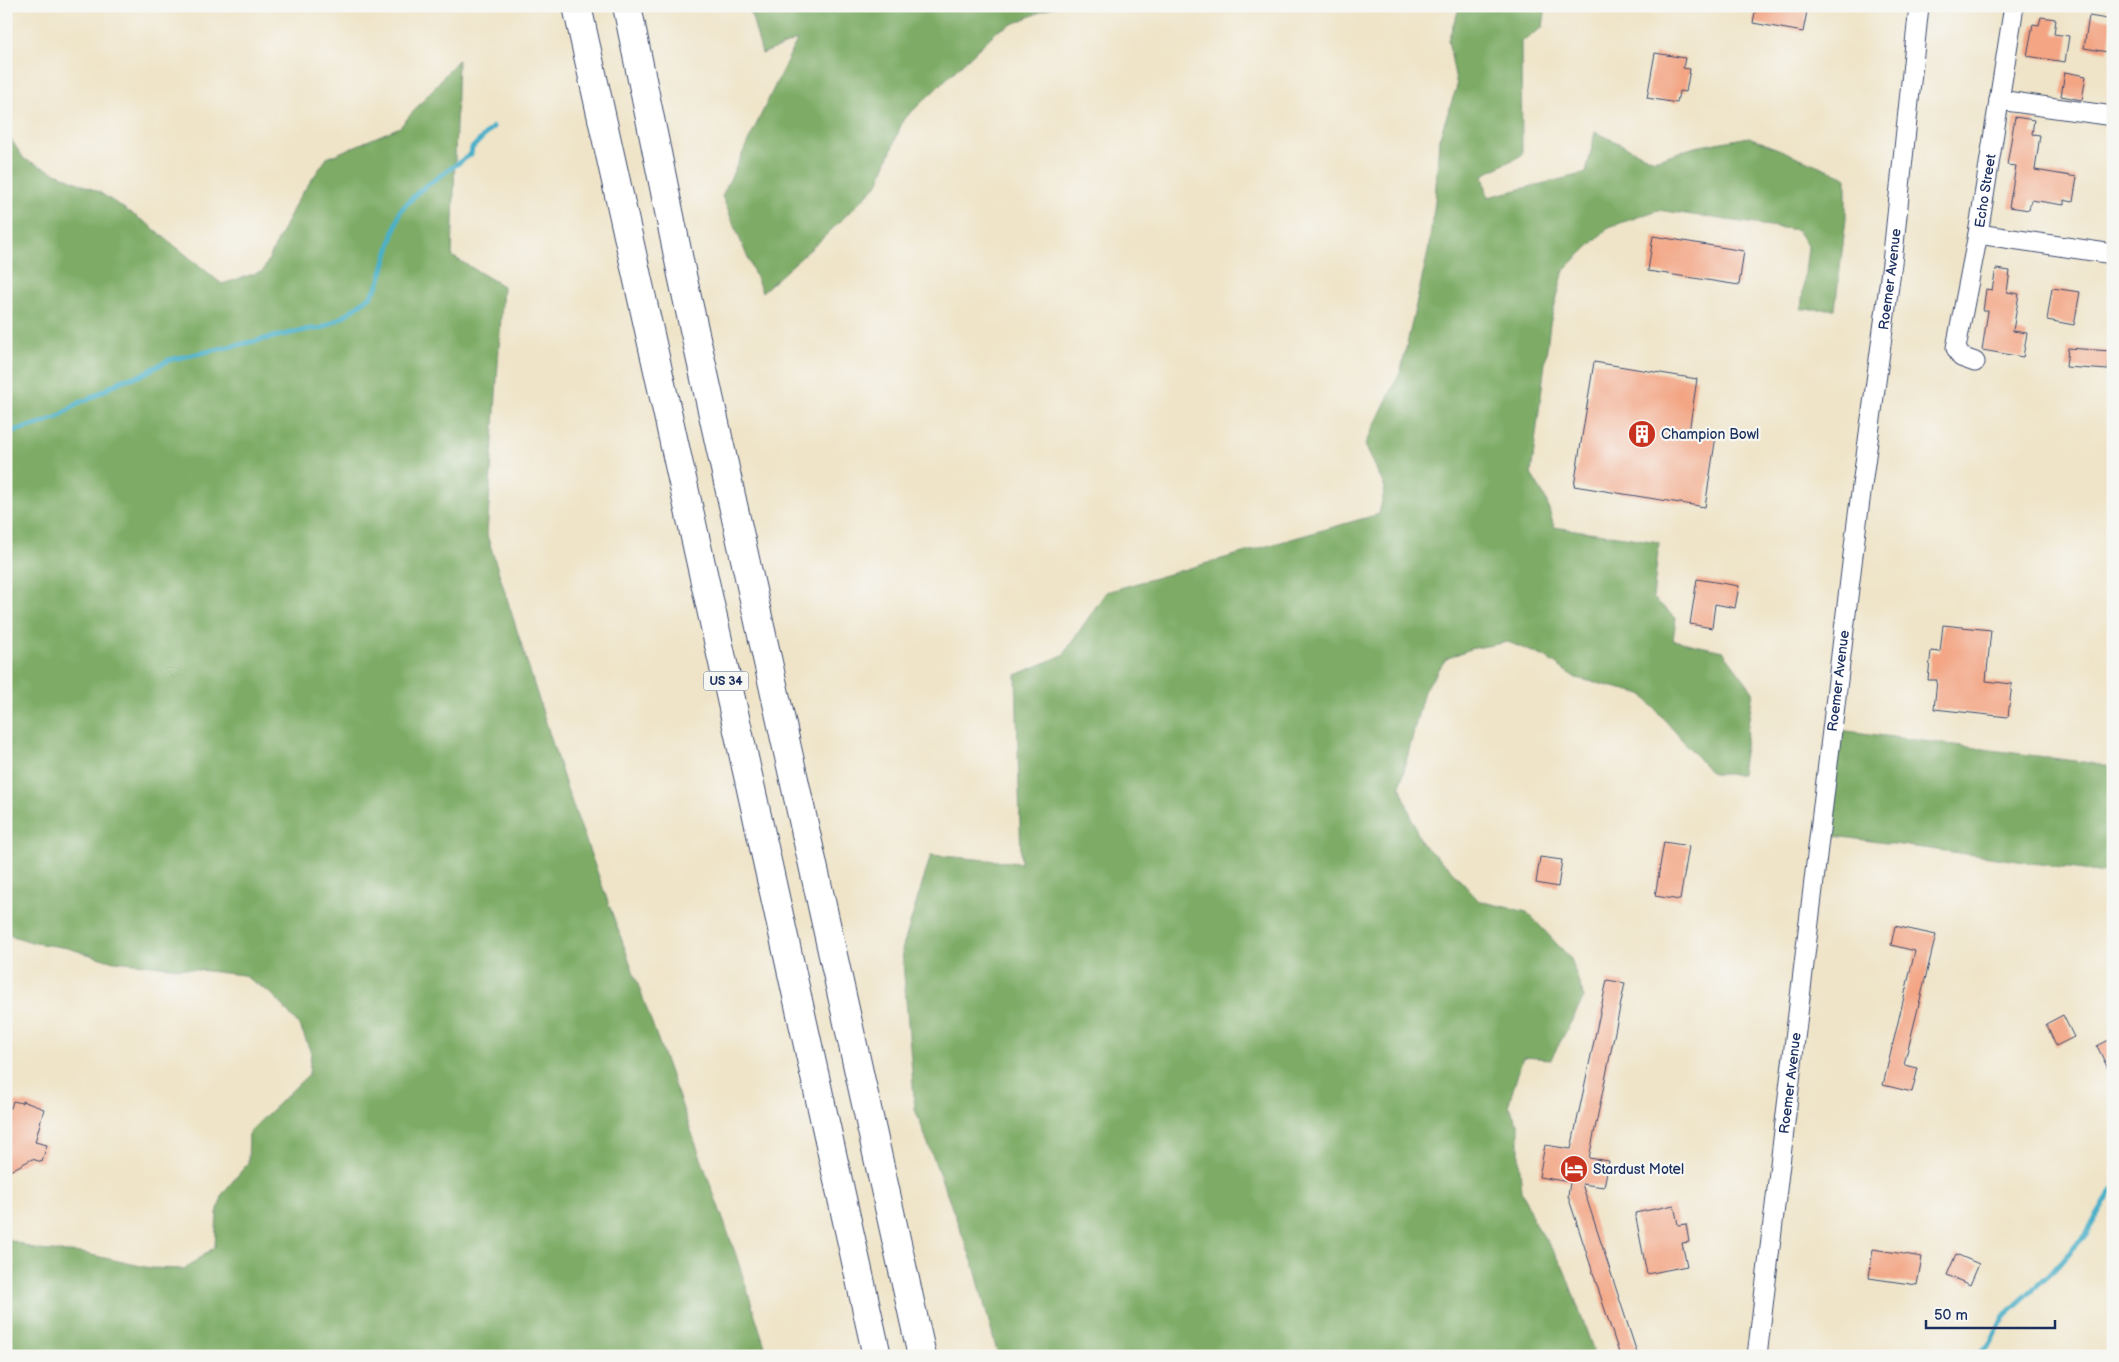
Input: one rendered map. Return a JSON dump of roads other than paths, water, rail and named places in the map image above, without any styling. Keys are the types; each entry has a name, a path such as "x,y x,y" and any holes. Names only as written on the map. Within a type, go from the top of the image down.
{"highway":[{"name":"US 34","path":"577,6 877,1356"},
{"name":"US 34","path":"627,6 688,304 922,1356"}],"street":[{"name":"Roemer Avenue","path":"1758,1356 1855,540 1892,263 1919,6"},
{"name":"Echo Street","path":"1976,362 1961,357 1956,348 1978,234 2014,6"},
{"path":"2000,100 2113,116"},
{"path":"1978,234 2113,254"}],"waterway":[{"path":"6,433 58,417 82,401 123,380 139,376 169,360 310,329 320,329 341,318 371,296 379,283 400,211 419,191 471,154 472,148 493,127"},
{"path":"1976,1356 1988,1347 2004,1316 2054,1270 2086,1234 2113,1189"}],"place":[{"name":"Champion Bowl","path":"1642,434"},
{"name":"Stardust Motel","path":"1574,1169"}]}
